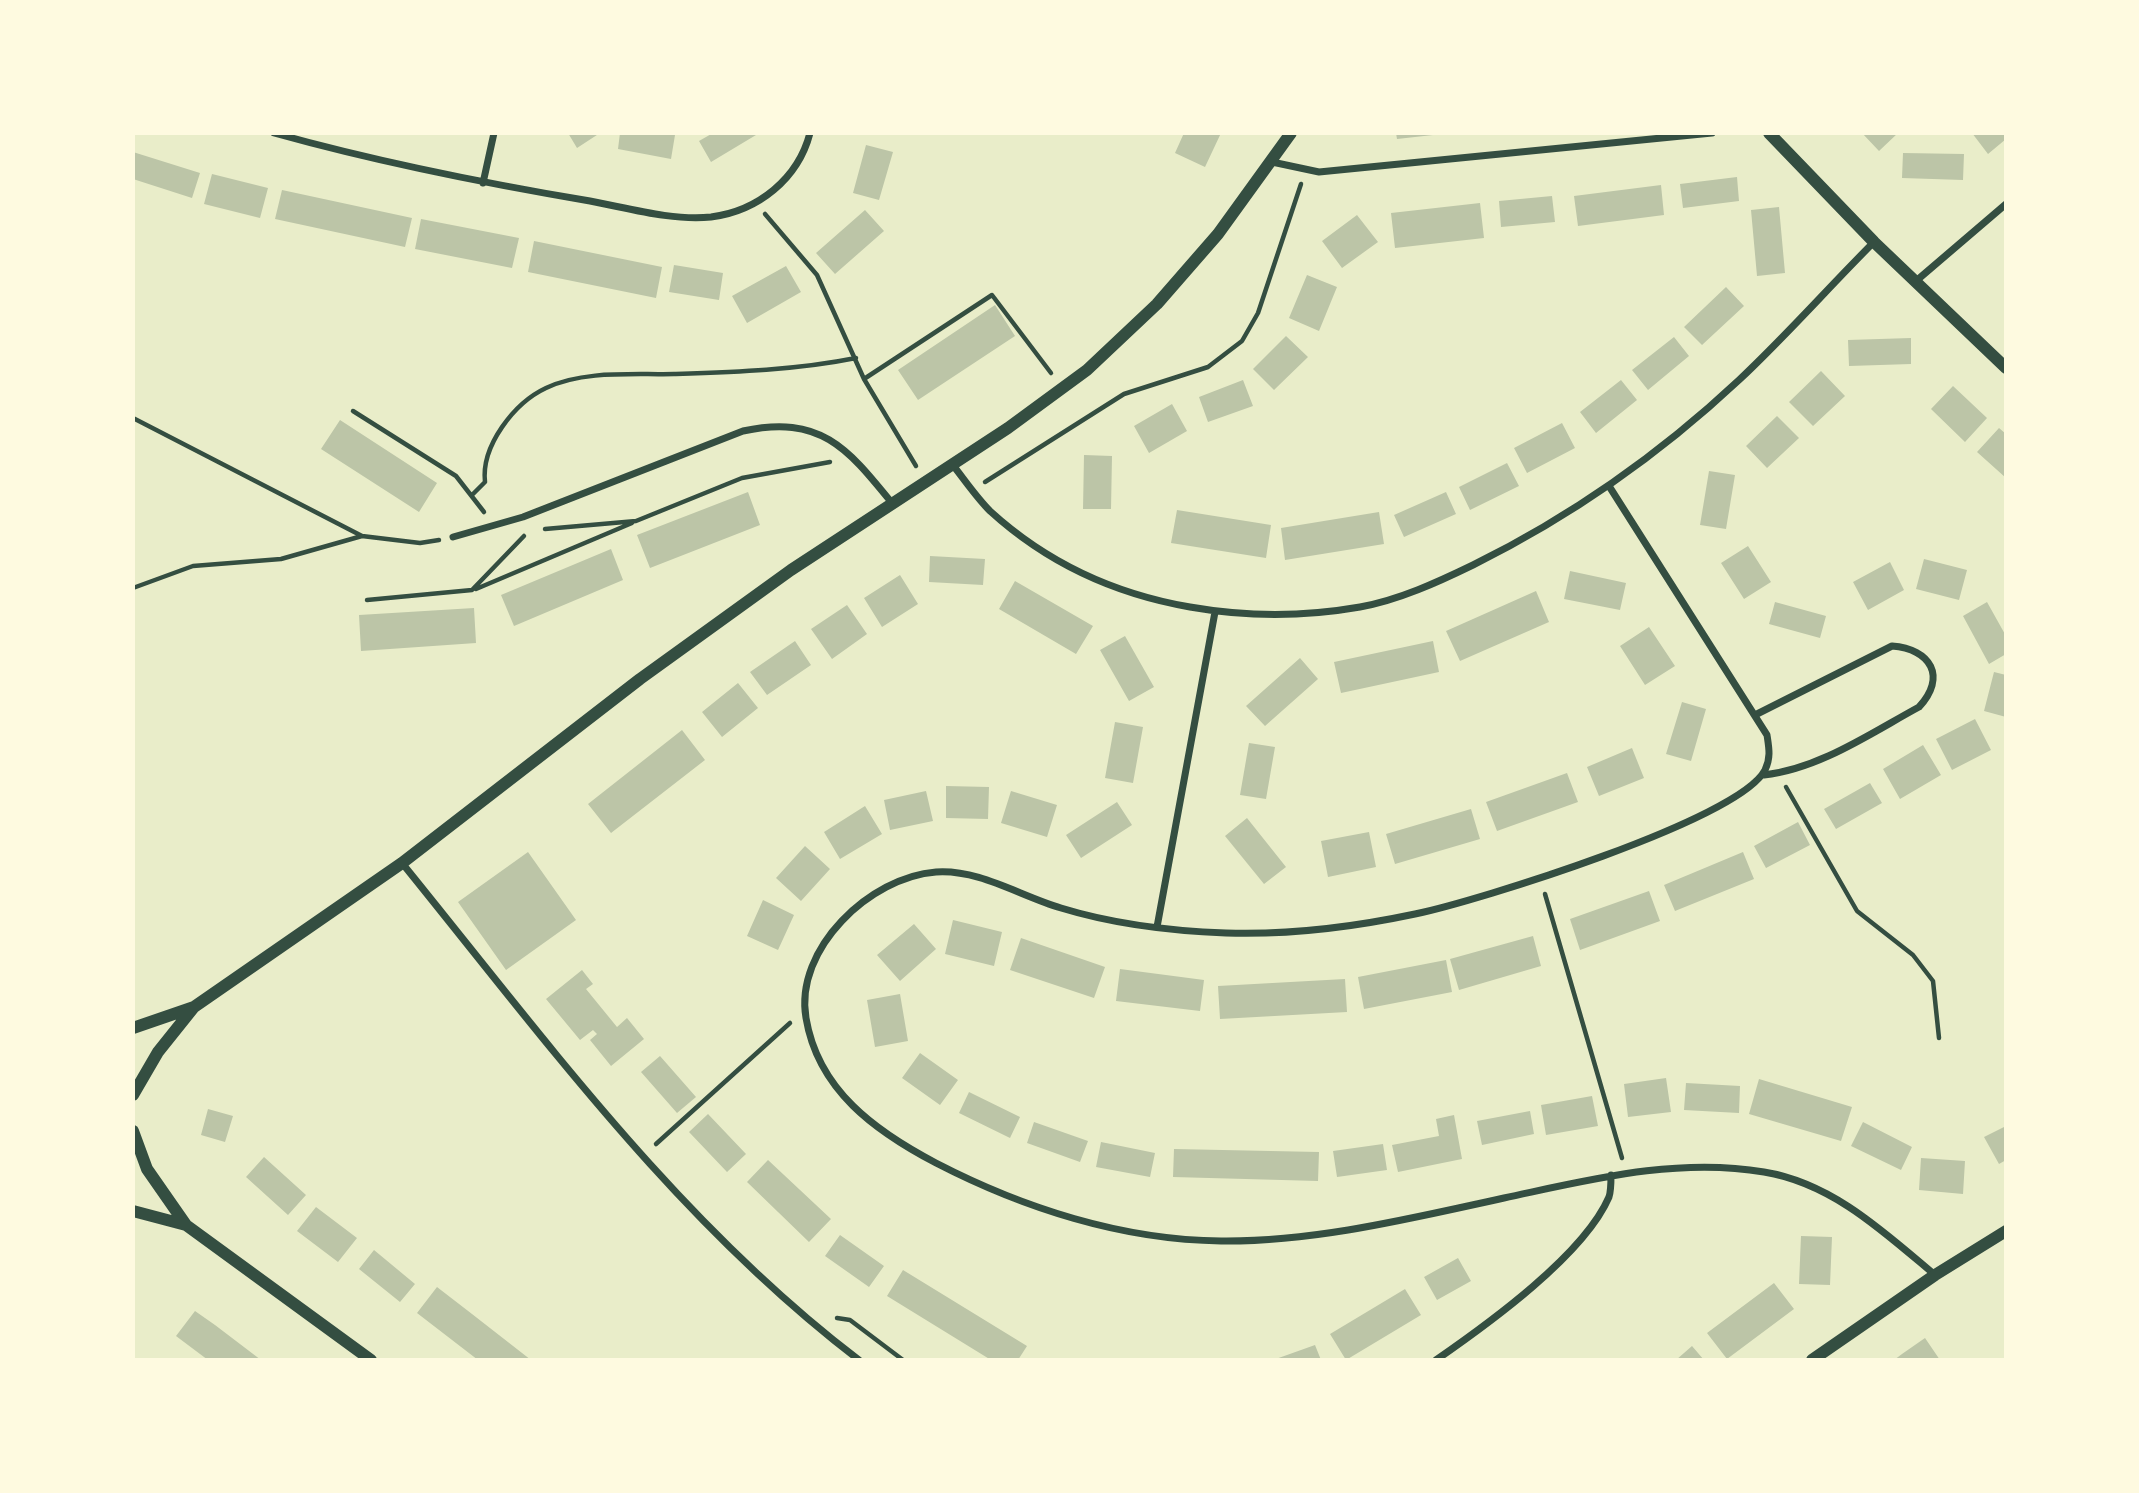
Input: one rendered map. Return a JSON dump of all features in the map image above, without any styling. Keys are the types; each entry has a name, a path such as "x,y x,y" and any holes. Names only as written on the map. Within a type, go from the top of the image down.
{"street":[{"path":"274,133 360,157 483,183 672,215 710,217 756,203 776,191 794,166 810,133"},
{"path":"483,183 494,133"},
{"path":"133,1028 194,1007 402,863 662,664 791,570 1007,428 1087,370 1157,304 1218,234 1272,162 1290,133"},
{"path":"1272,162 1305,170 1333,171 1712,133"},
{"path":"1769,133 1874,242 2006,368"},
{"path":"1916,281 2006,204"},
{"path":"952,463 988,509 1029,543 1084,576 1148,600 1214,612 1283,616 1349,608 1436,583 1523,541 1609,486 1667,443 1740,380 1874,242"},
{"path":"453,537 523,517 743,431 771,425 823,436 855,458 892,503"},
{"path":"1609,486 1767,735 1770,754 1764,775"},
{"path":"1157,927 1214,612"},
{"path":"1755,715 1892,646 1907,647 1921,654 1931,666 1934,681 1929,696 1919,707 1826,756 1787,772 1764,775 1740,793 1679,825 1590,862 1418,913 1318,930 1226,933 1114,922 1058,908 968,874 934,872 892,886 869,897 843,918 821,948 810,979 804,1011 813,1044 828,1079 857,1112 901,1145 965,1178 1058,1215 1153,1237 1224,1241 1330,1232 1611,1175 1711,1168 1765,1172 1812,1185 1850,1207 1935,1275"},
{"path":"402,863 551,1051 643,1156 720,1238 819,1330 859,1360"},
{"path":"133,1095 158,1052 194,1007"},
{"path":"133,1131 147,1169 186,1225 370,1360"},
{"path":"1436,1360 1539,1282 1582,1237 1610,1196 1611,1175"},
{"path":"133,1211 186,1225"},
{"path":"1812,1360 1935,1275 2006,1231"}],"path":[{"path":"973,490 1124,394 1208,367 1242,341 1258,313 1305,170"},
{"path":"756,203 817,275 864,379 925,481"},
{"path":"864,379 992,295 1062,388"},
{"path":"473,494 485,482 484,466 494,443 517,408 547,388 588,377 709,373 827,364 856,358"},
{"path":"353,411 456,477 473,494 494,525"},
{"path":"133,418 362,536 420,543 453,537"},
{"path":"367,600 472,590 742,478 855,458"},
{"path":"523,517 530,530"},
{"path":"472,590 530,530 636,521"},
{"path":"133,588 193,566 281,559 362,536"},
{"path":"1787,772 1786,786 1857,911 1913,955 1933,981 1940,1038"},
{"path":"1540,876 1627,1173"},
{"path":"643,1156 804,1011"}],"building":[{"path":"568,133 600,133 577,148"},
{"path":"620,133 675,135 671,159 618,149"},
{"path":"713,133 756,135 711,162 699,141"},
{"path":"1184,133 1221,133 1205,167 1175,153"},
{"path":"1396,133 1433,133 1433,135 1397,139"},
{"path":"1862,133 1898,133 1879,151"},
{"path":"1972,133 2006,133 2006,139 1988,154"},
{"path":"866,145 893,152 879,200 853,193"},
{"path":"133,152 200,173 192,198 133,179"},
{"path":"1903,153 1964,154 1963,180 1902,178"},
{"path":"212,174 268,188 260,218 204,204"},
{"path":"1737,177 1739,201 1683,208 1680,184"},
{"path":"1661,185 1664,215 1578,226 1574,196"},
{"path":"282,190 412,218 405,247 275,219"},
{"path":"1552,196 1555,222 1501,227 1499,201"},
{"path":"1480,203 1484,238 1395,248 1391,213"},
{"path":"1779,207 1785,273 1757,276 1751,210"},
{"path":"865,210 884,231 835,274 816,253"},
{"path":"1357,215 1378,242 1342,268 1322,241"},
{"path":"421,219 519,238 512,268 415,249"},
{"path":"534,241 662,267 656,298 528,272"},
{"path":"674,265 723,273 719,300 669,292"},
{"path":"786,266 801,292 747,323 732,296"},
{"path":"1307,275 1337,287 1319,331 1289,318"},
{"path":"1726,287 1744,306 1702,345 1684,327"},
{"path":"995,305 1015,336 918,400 898,370"},
{"path":"1286,336 1308,357 1274,390 1253,369"},
{"path":"1674,337 1689,356 1648,390 1632,370"},
{"path":"1911,338 1911,364 1849,366 1848,340"},
{"path":"1821,371 1845,396 1813,426 1789,402"},
{"path":"1243,380 1253,406 1208,422 1199,397"},
{"path":"1621,380 1637,400 1596,433 1580,412"},
{"path":"1953,386 1987,418 1965,442 1931,409"},
{"path":"1172,404 1187,431 1149,453 1134,426"},
{"path":"1777,416 1799,438 1767,468 1746,446"},
{"path":"340,420 437,483 419,512 321,449"},
{"path":"1562,423 1575,448 1527,473 1514,448"},
{"path":"1999,428 2006,434 2006,478 1977,452"},
{"path":"1084,455 1112,456 1111,509 1083,509"},
{"path":"1507,463 1519,486 1470,510 1459,487"},
{"path":"1709,471 1735,475 1726,529 1700,525"},
{"path":"748,492 760,525 650,568 637,535"},
{"path":"1446,492 1456,514 1404,537 1394,515"},
{"path":"1177,510 1271,525 1266,558 1171,543"},
{"path":"1379,512 1384,544 1285,560 1281,528"},
{"path":"1748,546 1771,582 1744,599 1721,563"},
{"path":"611,549 623,580 514,626 501,595"},
{"path":"930,556 985,559 983,585 929,582"},
{"path":"1924,559 1967,570 1959,600 1916,589"},
{"path":"1890,562 1904,590 1868,610 1853,582"},
{"path":"1570,571 1626,583 1620,610 1564,599"},
{"path":"900,575 918,604 882,627 864,598"},
{"path":"1015,581 1093,626 1076,654 999,609"},
{"path":"1536,591 1549,622 1460,661 1446,631"},
{"path":"1775,602 1826,616 1820,638 1769,624"},
{"path":"1987,602 2006,636 2006,654 1989,664 1963,616"},
{"path":"847,605 867,634 832,659 811,629"},
{"path":"474,608 476,643 361,651 359,615"},
{"path":"1649,627 1675,666 1645,685 1620,646"},
{"path":"1125,636 1154,687 1129,701 1100,650"},
{"path":"795,641 811,665 767,695 750,672"},
{"path":"1433,641 1439,672 1341,693 1334,662"},
{"path":"1300,658 1318,679 1265,726 1246,706"},
{"path":"1994,672 2006,675 2006,717 1984,711"},
{"path":"738,683 758,708 722,737 702,712"},
{"path":"1682,702 1706,709 1691,761 1666,754"},
{"path":"1975,719 1991,750 1952,770 1936,739"},
{"path":"1115,722 1143,727 1133,783 1105,778"},
{"path":"682,730 705,760 611,833 588,804"},
{"path":"1249,743 1275,747 1266,799 1240,795"},
{"path":"1923,745 1941,775 1900,799 1883,769"},
{"path":"1632,748 1644,778 1599,796 1587,767"},
{"path":"1567,773 1578,802 1497,831 1486,802"},
{"path":"1870,783 1882,803 1836,829 1824,809"},
{"path":"946,786 989,787 988,819 946,818"},
{"path":"926,791 933,821 890,830 884,800"},
{"path":"1011,791 1057,805 1047,837 1001,823"},
{"path":"1117,802 1132,825 1081,858 1066,835"},
{"path":"865,806 882,834 840,859 824,832"},
{"path":"1471,809 1480,839 1395,864 1386,834"},
{"path":"1247,818 1286,867 1264,884 1225,836"},
{"path":"1798,822 1810,845 1766,868 1754,846"},
{"path":"1369,832 1376,867 1328,877 1321,841"},
{"path":"805,846 830,869 801,901 776,878"},
{"path":"528,852 576,920 506,970 458,902"},
{"path":"1743,852 1754,879 1675,911 1664,885"},
{"path":"1649,891 1660,921 1580,950 1570,919"},
{"path":"763,900 794,915 778,950 747,936"},
{"path":"953,920 1002,932 994,966 945,954"},
{"path":"914,924 936,949 900,981 877,955"},
{"path":"1533,936 1541,966 1459,990 1450,959"},
{"path":"1021,938 1105,967 1094,998 1010,970"},
{"path":"1446,960 1452,992 1364,1009 1358,977"},
{"path":"1120,969 1204,980 1200,1011 1116,1001"},
{"path":"582,970 593,984 586,989 617,1027 627,1018 644,1039 611,1066 590,1040 597,1034 593,1030 580,1040 546,999"},
{"path":"1345,979 1347,1012 1220,1019 1218,986"},
{"path":"900,994 908,1041 875,1047 867,1000"},
{"path":"920,1053 958,1080 940,1105 902,1078"},
{"path":"660,1056 696,1097 677,1113 641,1072"},
{"path":"1666,1078 1671,1112 1628,1117 1624,1084"},
{"path":"1759,1079 1852,1107 1841,1141 1749,1114"},
{"path":"1686,1083 1740,1086 1739,1113 1684,1110"},
{"path":"969,1092 1020,1117 1010,1138 959,1113"},
{"path":"1592,1096 1598,1126 1546,1135 1541,1105"},
{"path":"208,1109 233,1116 225,1142 201,1135"},
{"path":"1530,1111 1534,1134 1482,1145 1477,1121"},
{"path":"708,1114 746,1154 727,1172 689,1132"},
{"path":"1454,1115 1462,1159 1398,1172 1392,1145 1439,1136 1436,1119"},
{"path":"1034,1122 1088,1141 1080,1162 1027,1143"},
{"path":"1863,1122 1912,1147 1901,1170 1851,1146"},
{"path":"2006,1126 2006,1160 1999,1164 1984,1137"},
{"path":"1101,1142 1155,1153 1150,1177 1096,1167"},
{"path":"1383,1144 1387,1170 1337,1177 1333,1151"},
{"path":"1174,1149 1319,1152 1318,1181 1173,1177"},
{"path":"264,1157 306,1195 288,1215 246,1177"},
{"path":"1921,1158 1965,1161 1963,1194 1919,1190"},
{"path":"768,1160 831,1219 809,1242 747,1182"},
{"path":"316,1207 357,1238 338,1262 297,1231"},
{"path":"840,1235 884,1266 869,1287 825,1256"},
{"path":"1801,1236 1832,1237 1830,1285 1799,1284"},
{"path":"374,1250 415,1284 400,1302 359,1269"},
{"path":"1458,1258 1471,1281 1437,1300 1424,1277"},
{"path":"903,1270 1027,1346 1018,1360 991,1360 887,1296"},
{"path":"1774,1283 1794,1309 1727,1359 1707,1333"},
{"path":"437,1287 531,1360 478,1360 417,1313"},
{"path":"1405,1289 1421,1315 1346,1360 1330,1334"},
{"path":"195,1311 261,1360 208,1360 176,1336"},
{"path":"1925,1338 1940,1360 1894,1360 1902,1354"},
{"path":"1315,1345 1321,1360 1273,1360"},
{"path":"1692,1346 1704,1360 1676,1360"}]}
